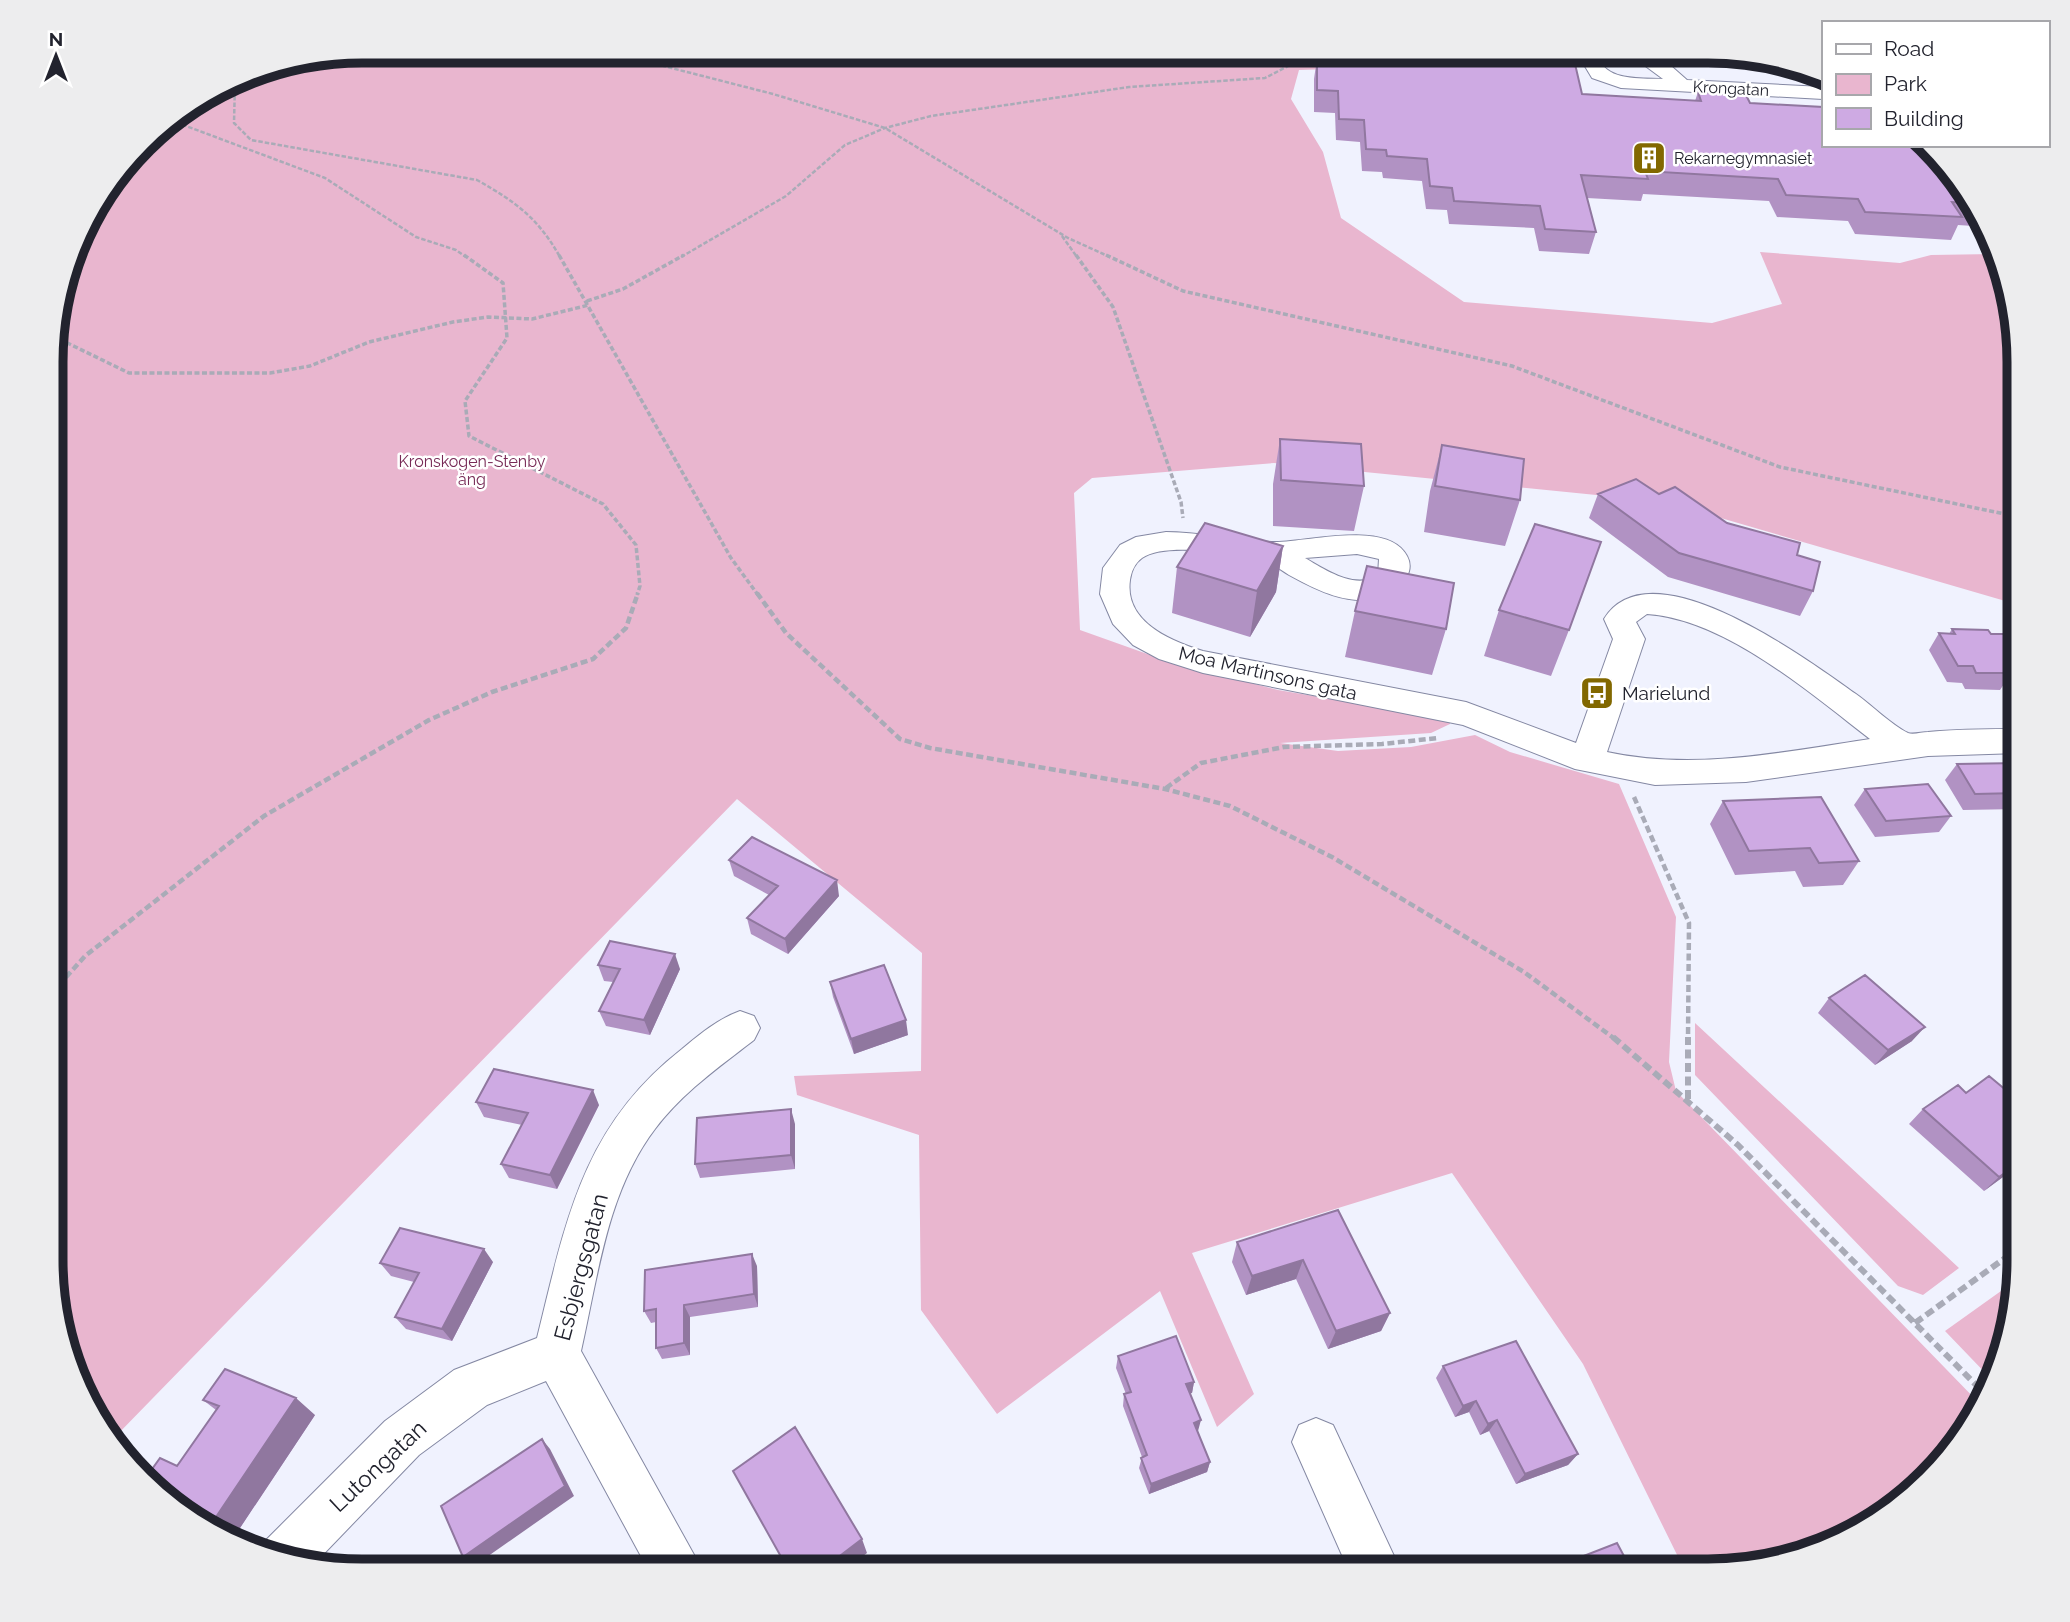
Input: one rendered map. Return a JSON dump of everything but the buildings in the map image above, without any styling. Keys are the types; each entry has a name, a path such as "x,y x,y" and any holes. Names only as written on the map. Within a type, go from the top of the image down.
{"street":[{"name":"Krongatan","path":"1681,85 1822,93"},
{"name":"Moa Martinsons gata","path":"1270,551 1187,541 1140,545 1124,556 1114,575 1115,598 1128,623 1145,640 1174,653 1217,665 1475,717 1587,760 1622,768 1678,772 1737,770 1900,745 1959,740 2007,741"},
{"path":"1587,760 1629,639 1619,620 1626,609 1639,604 1677,606 1740,634 1813,680 1900,745"},
{"name":"Esbjergsgatan","path":"670,1559 557,1354 582,1250 606,1176 638,1118 671,1083 740,1028"},
{"name":"Lutongatan","path":"292,1551 412,1431 471,1387 557,1354"},
{"path":"1315,1442 1369,1559"}],"path":[{"path":"653,63 773,94 886,128 1059,233 1183,292 1513,366 1780,467 2007,514"},
{"path":"64,341 129,373 236,374 287,371 318,363 379,339 480,317 532,319 588,303 623,289 722,235 786,196 845,145 886,128 931,116 1117,88 1265,78 1294,63"},
{"path":"235,92 233,121 239,133 251,140 450,173 488,185 544,229 731,558 786,633 890,731 908,743 930,748 1165,789 1230,806 1287,833 1386,889 1567,1000 1688,1100 1738,1146 1978,1387"},
{"path":"63,981 85,957 264,816 429,720 492,692 593,659 626,628 640,586 636,545 603,504 469,436 465,401 507,338 503,283 456,250 416,237 396,226 326,178 181,124"},
{"path":"250,152 247,144 251,140"},
{"path":"1059,233 1113,307 1181,502 1187,541"},
{"path":"1165,789 1201,763 1284,747 1382,744 1438,738 1475,717"},
{"path":"1622,768 1689,923 1688,1100"},
{"path":"1915,1323 2007,1257"}],"green space":[{"name":"Kronskogen-Stenby äng","path":"362,63 1366,63 1361,68 1299,70 1291,99 1323,152 1341,218 1464,302 1712,323 1782,304 1760,252 1900,263 1931,255 1986,254 1997,285 2006,343 2007,601 1666,502 1274,463 1092,478 1074,493 1080,630 1167,661 1278,690 1450,719 1450,724 1431,733 1280,743 1338,751 1411,747 1475,735 1510,752 1619,784 1676,917 1669,1062 1676,1091 1973,1397 1957,1426 1933,1457 1905,1485 1857,1519 1822,1536 1785,1549 1727,1558 1679,1559 1583,1364 1452,1173 1192,1253 1254,1394 1217,1427 1160,1291 997,1414 921,1310 919,1135 797,1095 794,1076 921,1071 922,953 737,799 119,1433 94,1392 79,1356 69,1318 63,1260 64,343 73,285 86,248 103,213 137,165 165,137 196,113 230,94 285,73"},
{"path":"1695,1023 1959,1268 1923,1295 1898,1286 1695,1075"},
{"path":"2001,1291 2004,1295 1997,1337 1985,1372 1945,1331"}],"place":[{"name":"Rekarnegymnasiet","path":"1649,158"},
{"name":"Marielund","path":"1597,693"}]}
